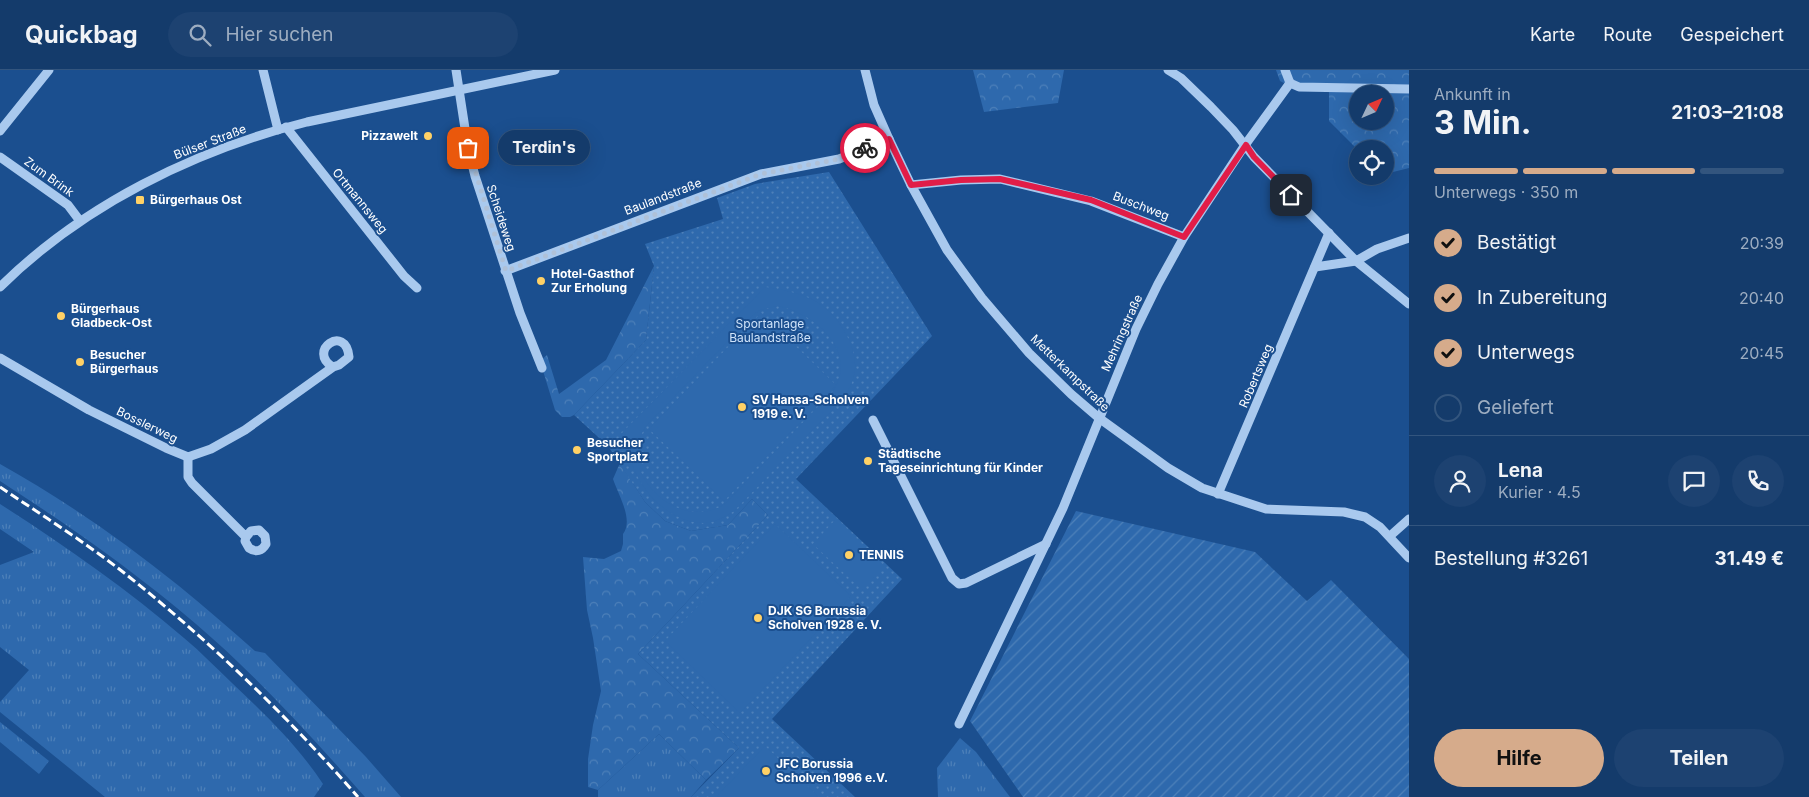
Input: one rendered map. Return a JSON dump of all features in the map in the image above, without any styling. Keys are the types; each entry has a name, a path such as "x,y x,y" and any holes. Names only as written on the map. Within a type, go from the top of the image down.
{"street":[{"path":"0,131 49,70"},
{"path":"262,70 282,128"},
{"name":"Scheideweg","path":"456,70 468,148 520,313 542,368"},
{"name":"Bülser Straße","path":"0,287 80,221 136,188 176,169 282,128 555,70"},
{"name":"Metterkampstraße","path":"865,70 874,105 889,139 911,185 947,250 982,298 1029,353 1071,394 1098,418 1168,468 1202,488 1266,509 1344,512 1365,517 1390,536 1409,558"},
{"path":"1168,70 1187,84 1233,130 1254,157 1356,261 1409,304"},
{"path":"1285,70 1290,83 1299,87 1409,89"},
{"name":"Mehringstraße","path":"959,724 1076,479 1098,418 1136,329 1158,284 1184,237 1290,83"},
{"name":"Ortmannsweg","path":"282,128 404,276 417,288"},
{"name":"Baulandstraße","path":"506,271 761,174 839,159 889,139"},
{"name":"Zum Brink","path":"0,157 68,205 80,221"},
{"name":"Buschweg","path":"911,185 961,180 1000,179 1091,200 1184,237"},
{"name":"Robertsweg","path":"1218,494 1329,233"},
{"path":"1315,267 1356,261 1377,248 1409,238"},
{"name":"Bosslerweg","path":"0,358 89,410 188,457 211,448 245,430 333,367"},
{"path":"872,420 952,578 958,584 966,583 1046,544"},
{"path":"188,457 188,477 192,483 246,537"},
{"path":"1390,536 1409,520"}],"green space":[{"path":"973,70 1064,70 1058,103 984,112"},
{"path":"1276,70 1409,70 1409,168 1394,172 1394,140 1349,141 1329,121 1329,90 1299,91 1280,81"},
{"name":"Sportanlage Baulandstraße","path":"829,172 932,336 796,479 902,579 772,719 855,797 691,797 739,748 638,654 768,515 752,499 728,525 691,531 665,521 645,502 608,446 574,415 646,340 654,266 645,244 723,219 717,198 755,184"},
{"path":"654,266 646,340 574,415 562,417 555,410 540,361 547,355 559,394 606,360"},
{"path":"765,287 798,294 819,303 837,321 851,344 855,368 852,383 842,399 734,511 717,520 706,523 687,520 678,517 661,506 647,492 638,478 621,434","holes":["778,306 792,310 819,326 829,336 837,349 841,362 840,376 833,391 726,503 713,510 699,512 684,510 671,505 659,496 641,473 637,459 637,446 646,426 753,315 760,310"]},
{"name":"SV Hansa-Scholven 1919 e. V.","path":"761,313 836,385 724,501 649,429"},
{"path":"620,463 645,502 665,521 691,531 728,525 752,499 768,515 638,654 739,748 706,780 659,734 598,790 588,787 588,759 601,691 587,610 583,557 604,559 621,551 627,522 626,514 613,479"},
{"path":"0,464 70,506 114,537 179,586 255,651 265,653 366,757 401,797 365,797 284,708 219,644 173,604 125,567 0,481"},
{"path":"0,504 118,585 202,654 269,719 303,757 323,784 314,797 105,797 0,712 0,702 29,670 0,647 0,565 34,552 0,529"},
{"path":"1076,511 1255,552 1307,601 1331,580 1409,659 1409,797 1023,797 970,721"},
{"name":"TENNIS","path":"835,520 884,566 862,590 813,544"},
{"name":"DJK SG Borussia Scholven 1928 e. V.","path":"775,524 851,596 740,713 665,641"},
{"path":"0,722 49,761 39,774 0,742"},
{"path":"659,734 706,780 691,797 598,797 598,790"},
{"path":"960,738 976,752 1010,797 938,797 937,768"},
{"name":"JFC Borussia Scholven 1996 e.V.","path":"765,746 819,797 716,797"}],"railway":[{"path":"0,487 113,564 159,601 219,654 277,710 358,797"}],"way so far":[{"path":"468,148 475,176 506,271 761,174 839,159 865,148"}],"place":[{"name":"Pizzawelt","path":"428,136"},
{"name":"Terdin's","path":"468,148"},
{"name":"Bürgerhaus Ost","path":"140,200"},
{"name":"Hotel-Gasthof Zur Erholung","path":"541,281"},
{"name":"Bürgerhaus Gladbeck-Ost","path":"61,316"},
{"name":"Besucher Bürgerhaus","path":"80,362"},
{"name":"SV Hansa-Scholven 1919 e. V.","path":"742,407"},
{"name":"Besucher Sportplatz","path":"577,450"},
{"name":"Städtische Tageseinrichtung für Kinder","path":"868,461"},
{"name":"TENNIS","path":"849,555"},
{"name":"DJK SG Borussia Scholven 1928 e. V.","path":"758,618"},
{"name":"JFC Borussia Scholven 1996 e.V.","path":"766,771"}],"route":[{"path":"865,148 889,139 911,185 961,180 1000,179 1091,200 1184,237 1246,145 1254,157 1291,195"}]}
